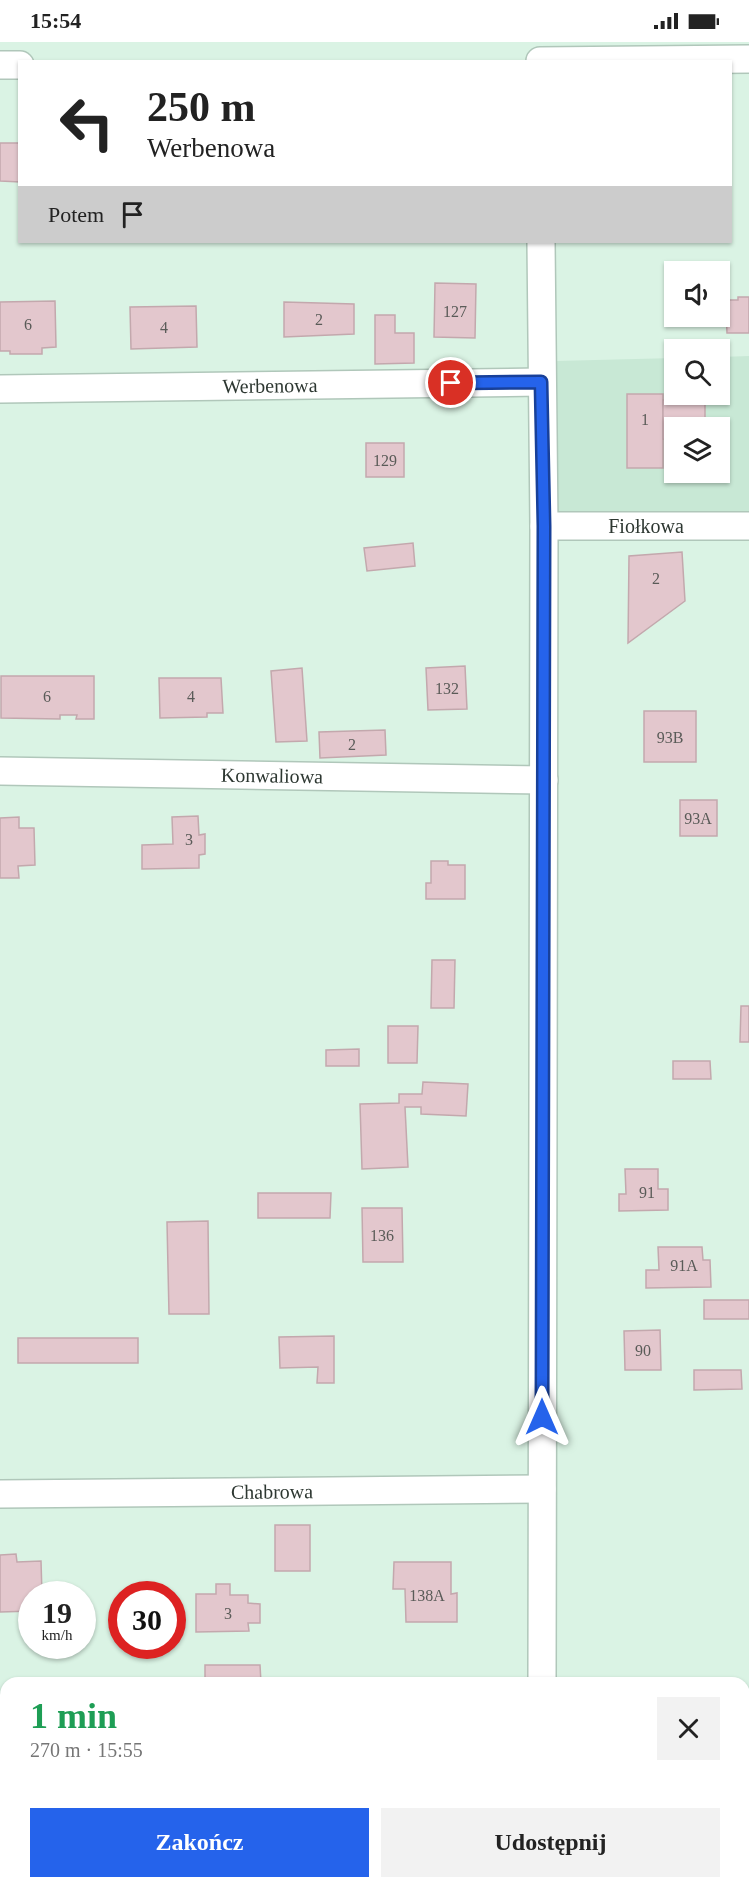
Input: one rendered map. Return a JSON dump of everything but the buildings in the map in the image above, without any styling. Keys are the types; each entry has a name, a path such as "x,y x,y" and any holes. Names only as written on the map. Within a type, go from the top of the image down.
{"street":[{"path":"540,42 540,60"},
{"path":"644,60 749,59"},
{"path":"0,65 18,65"},
{"path":"541,243 544,526 542,1677"},
{"name":"Werbenowa","path":"0,389 541,382"},
{"name":"Fiołkowa","path":"544,526 749,526"},
{"name":"Konwaliowa","path":"0,771 544,780"},
{"name":"Chabrowa","path":"0,1494 542,1489"}],"shaded area":[{"path":"749,356 749,515 557,513 556,361 664,358 664,405 730,405 730,357"}],"route":[{"path":"451,383 541,382 544,526 542,1417"}]}
